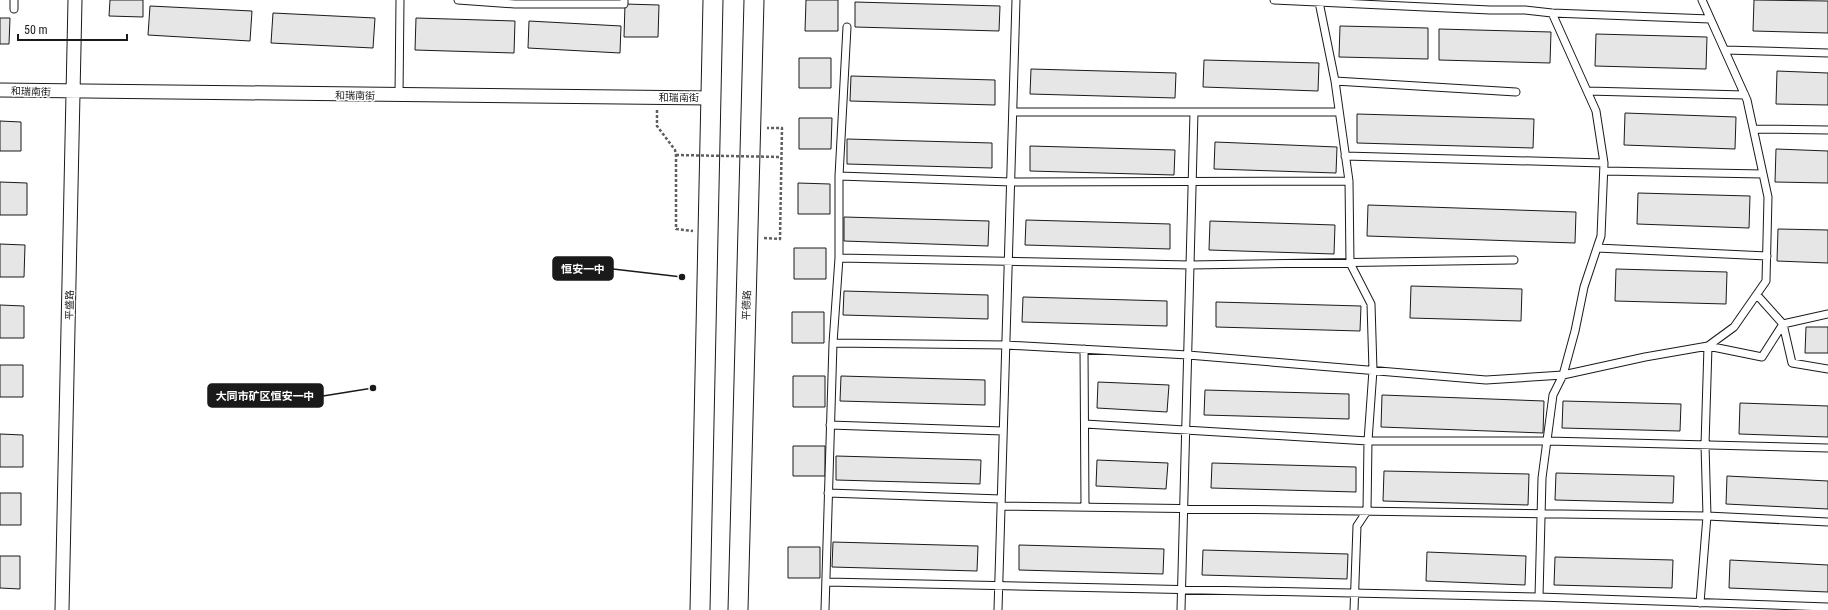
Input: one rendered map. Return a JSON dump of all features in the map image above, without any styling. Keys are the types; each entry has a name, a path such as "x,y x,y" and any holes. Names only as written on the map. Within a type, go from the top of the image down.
{"main road":[{"path":"700,610 713,0"},
{"name":"平德路","path":"738,610 754,0"}],"street":[{"name":"平盛路","path":"62,610 76,0"},
{"name":"和瑞南街","path":"0,90 710,98"}],"lane":[{"path":"14,0 14,9"},
{"path":"399,95 400,0"},
{"path":"458,0 624,4 624,0"},
{"path":"998,610 1016,0"},
{"path":"1274,0 1710,19"},
{"path":"1702,0 1745,95 1754,129 1768,197 1766,281 1734,327 1708,346"},
{"path":"1319,2 1335,81 1349,181 1350,263 1371,304 1373,370 1368,441 1367,510 1357,526 1354,610"},
{"path":"1539,597 1542,478 1553,395 1562,375 1576,331 1584,287 1601,236 1604,167 1596,111 1552,13"},
{"path":"825,610 833,343 839,258 839,176 847,27"},
{"path":"1724,50 1828,53"},
{"path":"1335,81 1516,92"},
{"path":"1587,91 1745,95"},
{"path":"1013,112 1339,112"},
{"path":"1182,610 1194,112"},
{"path":"1754,129 1828,130"},
{"path":"1345,156 1763,174"},
{"path":"839,176 1011,182 1349,181"},
{"path":"1597,248 1767,256"},
{"path":"839,258 1190,265 1514,260"},
{"path":"1756,295 1783,324 1792,363 1828,369"},
{"path":"833,343 1006,345 1084,349 1188,355 1486,380 1562,375 1645,357 1708,346 1725,348 1762,357 1783,324 1828,314"},
{"path":"1700,603 1707,516 1704,445 1708,346"},
{"path":"1084,349 1085,507"},
{"path":"1085,424 1368,441 1547,441 1828,448"},
{"path":"830,425 1003,431"},
{"path":"828,493 1085,507 1707,516 1828,522"},
{"path":"826,582 1539,597 1828,607"}],"path":[{"path":"657,126 675,150 676,155 676,229"},
{"path":"780,239 782,128"},
{"path":"676,155 782,157"}],"building":[{"path":"110,0 143,0 143,17 109,16"},
{"path":"806,0 838,0 838,31 805,31"},
{"path":"1754,0 1828,1 1828,33 1753,31"},
{"path":"855,2 1000,6 999,31 855,27"},
{"path":"625,4 659,5 658,37 624,37"},
{"path":"150,6 252,11 250,41 148,35"},
{"path":"273,13 375,18 373,48 271,43"},
{"path":"0,18 10,18 9,44 0,44"},
{"path":"416,18 515,21 514,53 415,50"},
{"path":"529,21 621,26 620,53 528,48"},
{"path":"1340,26 1428,28 1428,59 1339,57"},
{"path":"1439,29 1551,32 1550,63 1439,60"},
{"path":"1596,34 1707,37 1706,69 1595,66"},
{"path":"799,58 831,58 831,88 799,88"},
{"path":"1204,60 1319,63 1318,91 1203,87"},
{"path":"1031,69 1176,73 1175,98 1030,94"},
{"path":"1777,71 1828,73 1828,105 1776,104"},
{"path":"851,76 995,80 995,105 850,101"},
{"path":"1625,113 1736,117 1735,149 1624,145"},
{"path":"1357,114 1534,119 1533,148 1357,143"},
{"path":"799,118 832,118 831,149 799,149"},
{"path":"0,121 21,122 21,151 0,151"},
{"path":"847,139 992,143 992,168 847,164"},
{"path":"1215,142 1337,147 1336,173 1214,169"},
{"path":"1030,146 1175,150 1174,175 1030,171"},
{"path":"1776,149 1828,151 1828,183 1775,182"},
{"path":"0,182 27,183 27,215 0,215"},
{"path":"798,183 830,184 830,214 798,214"},
{"path":"1638,193 1750,196 1749,228 1637,224"},
{"path":"1368,205 1576,212 1575,243 1367,236"},
{"path":"844,217 989,221 988,246 844,241"},
{"path":"1026,220 1170,224 1170,249 1025,245"},
{"path":"1210,221 1335,225 1334,254 1209,250"},
{"path":"1778,229 1828,230 1828,263 1777,261"},
{"path":"0,244 25,245 24,277 0,277"},
{"path":"794,248 826,248 826,279 794,279"},
{"path":"1616,269 1727,272 1726,304 1615,301"},
{"path":"1411,286 1522,289 1521,321 1410,318"},
{"path":"844,291 988,295 988,319 843,315"},
{"path":"1023,297 1167,301 1167,326 1022,322"},
{"path":"1216,302 1361,306 1360,331 1216,327"},
{"path":"0,305 24,306 24,338 0,338"},
{"path":"792,312 824,312 824,343 792,343"},
{"path":"1806,327 1828,327 1828,353 1805,353"},
{"path":"0,365 23,365 23,397 0,397"},
{"path":"793,376 825,376 825,407 793,407"},
{"path":"841,376 985,380 985,405 840,401"},
{"path":"1098,382 1169,385 1167,412 1097,408"},
{"path":"1205,390 1349,394 1349,419 1204,415"},
{"path":"1382,395 1544,401 1543,433 1381,427"},
{"path":"1563,401 1681,404 1680,431 1562,428"},
{"path":"1740,403 1828,406 1828,437 1739,434"},
{"path":"0,434 23,435 23,467 0,467"},
{"path":"793,446 825,446 825,476 793,476"},
{"path":"836,456 981,460 980,484 836,480"},
{"path":"1097,460 1168,463 1166,489 1096,486"},
{"path":"1212,463 1356,467 1356,492 1211,488"},
{"path":"1384,471 1529,474 1528,505 1383,501"},
{"path":"1556,473 1674,476 1673,503 1555,500"},
{"path":"1727,476 1828,481 1828,509 1726,504"},
{"path":"0,493 21,493 21,525 0,525"},
{"path":"833,542 978,546 977,571 832,567"},
{"path":"1019,545 1164,549 1163,574 1019,570"},
{"path":"788,547 820,547 820,578 788,578"},
{"path":"1203,550 1348,554 1347,579 1202,575"},
{"path":"1427,552 1526,556 1525,585 1426,581"},
{"path":"0,556 20,556 20,589 0,588"},
{"path":"1555,557 1673,560 1672,588 1554,585"},
{"path":"1730,560 1828,565 1828,592 1729,588"}],"place":[{"name":"恒安一中","path":"682,277"},
{"name":"大同市矿区恒安一中","path":"373,388"}]}
